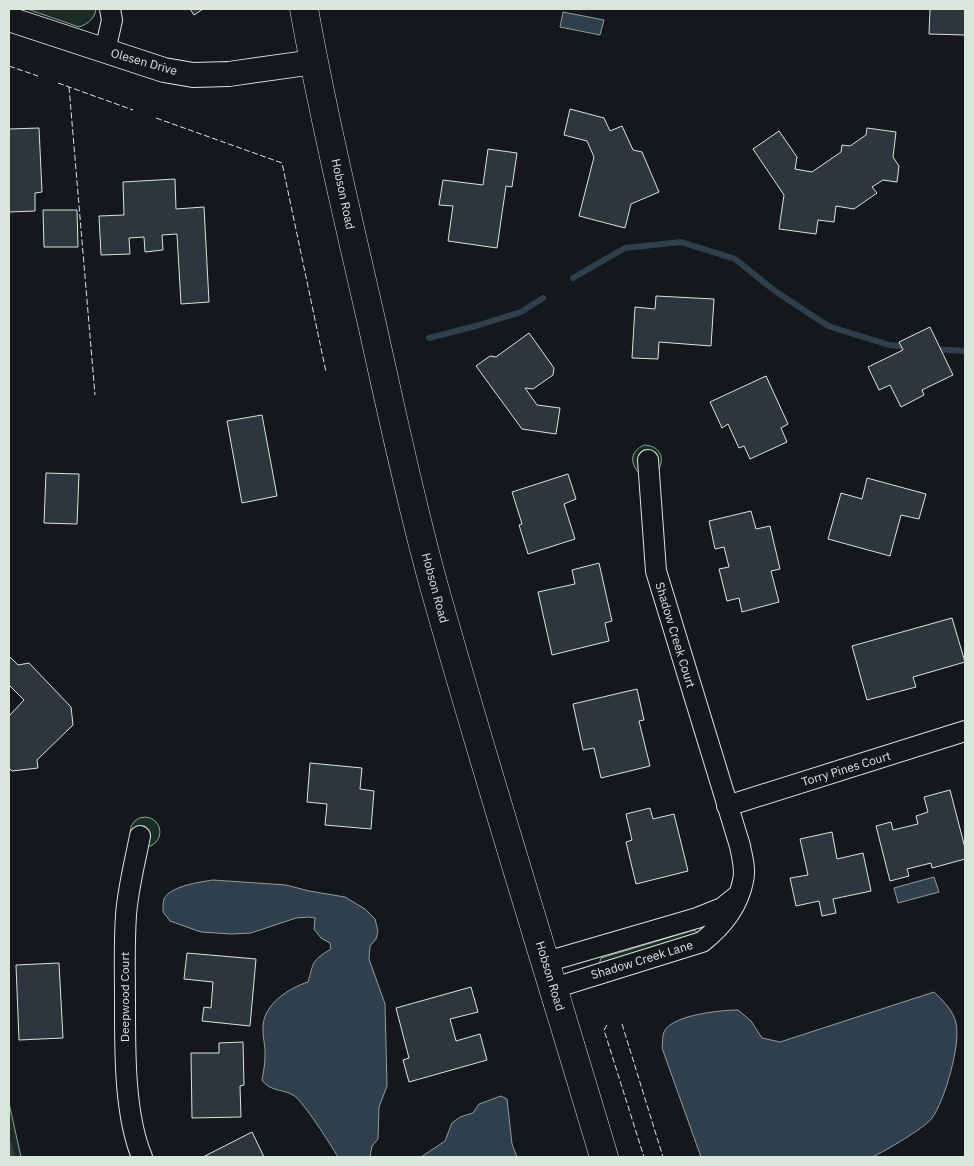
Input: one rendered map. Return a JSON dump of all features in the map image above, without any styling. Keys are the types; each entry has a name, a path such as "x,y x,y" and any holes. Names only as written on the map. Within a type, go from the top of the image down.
{"main road":[{"name":"Hobson Road","path":"304,9 314,62 405,470 430,570 486,767 604,1157"}],"street":[{"path":"105,51 112,20 110,9"},
{"name":"Olesen Drive","path":"9,19 164,70 193,75 229,74 314,62"},
{"name":"Shadow Creek Court","path":"648,460 656,572 727,806"},
{"name":"Torry Pines Court","path":"727,806 965,732"},
{"name":"Shadow Creek Lane","path":"554,988 702,942 714,933 727,918 744,881 744,864 727,806"},
{"name":"Deepwood Court","path":"140,836 126,914 125,1057 136,1143 142,1157"},
{"name":"Shadow Creek Lane","path":"546,962 702,916 722,908 738,895"}],"green space":[{"path":"27,9 96,9 90,20 79,27"},
{"path":"644,445 654,447 659,452 661,464 659,469 639,473 634,465 633,457 636,450"},
{"path":"145,817 156,821 160,832 156,843 145,847 134,843 130,832 134,821"},
{"path":"694,930 698,933 696,938 599,965 601,958"},
{"path":"9,1103 21,1157 9,1157"}],"water":[{"path":"563,12 604,20 600,35 560,27"},
{"path":"934,877 939,892 898,903 894,888"},
{"path":"213,880 286,885 345,897 365,909 375,919 378,931 376,939 370,946 369,959 385,1004 387,1086 379,1107 378,1139 372,1146 370,1157 338,1157 317,1124 297,1098 289,1093 268,1086 262,1080 265,1063 264,1018 279,998 293,988 308,982 314,962 331,949 330,943 321,938 314,929 315,918 309,917 296,918 251,933 232,934 201,932 170,921 163,912 164,899 167,895 186,885"},
{"path":"934,992 955,1018 956,1044 951,1072 942,1099 932,1118 922,1127 895,1145 872,1157 701,1157 662,1048 663,1034 668,1026 676,1021 697,1015 738,1010 751,1021 762,1038 780,1042"},
{"path":"501,1096 507,1099 512,1144 517,1157 421,1157 445,1141 452,1123 460,1117 473,1113 479,1104"}],"building":[{"path":"190,9 203,9 194,15"},
{"path":"930,9 965,9 965,35 929,34"},
{"path":"570,109 604,118 610,131 622,126 633,150 642,152 659,192 631,204 625,228 579,216 594,157 587,141 564,135"},
{"path":"39,128 42,192 35,193 35,211 9,212 9,129"},
{"path":"867,128 896,132 893,157 899,166 897,182 883,180 872,187 877,193 854,209 836,206 834,222 818,220 816,234 779,229 784,195 753,149 779,131 797,157 795,169 812,172 841,152 842,145 850,146 866,135"},
{"path":"488,149 517,153 512,187 506,186 497,248 448,241 453,206 439,205 443,180 483,185"},
{"path":"175,179 176,209 204,207 209,302 181,304 177,234 162,235 163,250 145,252 144,237 129,238 130,254 101,255 99,216 124,215 123,182"},
{"path":"43,210 77,210 78,247 44,247"},
{"path":"656,296 714,299 711,346 659,342 658,359 632,358 635,307 655,309"},
{"path":"930,327 953,375 922,390 924,395 901,407 890,385 879,390 868,367 903,350 899,342"},
{"path":"529,333 554,368 553,375 533,389 525,388 537,405 560,408 556,434 522,429 476,366 490,356 496,357"},
{"path":"766,376 788,424 781,428 787,442 750,459 744,446 739,448 728,424 722,428 710,402"},
{"path":"262,415 277,496 242,503 227,421"},
{"path":"46,473 79,474 77,524 44,523"},
{"path":"568,474 576,499 564,504 575,539 528,554 519,525 522,524 512,492"},
{"path":"867,478 926,494 919,519 901,515 890,556 828,539 841,493 862,499"},
{"path":"751,511 756,529 770,526 780,569 771,571 779,602 742,612 739,598 727,601 719,569 729,567 724,547 715,549 709,521"},
{"path":"599,563 612,621 605,623 609,641 552,655 538,592 575,584 572,570"},
{"path":"952,618 965,662 913,677 916,687 867,700 852,646"},
{"path":"9,656 18,665 29,663 71,707 73,725 37,760 38,768 12,771 9,768 9,716 24,700 9,685"},
{"path":"637,689 644,720 639,721 650,766 601,778 594,748 583,750 573,704"},
{"path":"310,763 362,768 360,789 374,791 371,829 325,825 327,804 307,802"},
{"path":"950,790 965,848 965,859 932,868 931,863 907,869 909,876 890,881 876,826 891,822 893,830 918,824 916,816 928,812 924,797"},
{"path":"650,808 653,819 674,814 688,871 636,884 626,842 632,840 626,814"},
{"path":"832,832 837,859 863,853 871,891 833,899 836,913 822,916 819,901 796,906 790,878 808,875 800,839"},
{"path":"187,953 256,959 250,1026 202,1021 204,1007 211,1008 213,982 184,979"},
{"path":"59,963 63,1038 19,1040 16,965"},
{"path":"471,987 478,1012 450,1019 456,1041 480,1034 487,1060 409,1082 403,1060 409,1058 396,1008"},
{"path":"243,1042 244,1085 240,1086 241,1117 192,1118 191,1053 219,1053 219,1043"},
{"path":"252,1132 264,1157 203,1157"}],"waterway":[{"path":"573,278 625,248 681,242 735,259 775,291 828,326 889,345 909,347"},
{"path":"429,338 521,312 543,298"},
{"path":"933,349 965,351"},
{"path":"9,1144 12,1157"}],"fence":[{"path":"9,66 38,76"},
{"path":"58,83 133,110"},
{"path":"69,87 95,395"},
{"path":"156,118 282,163 326,372"},
{"path":"622,1024 663,1157"},
{"path":"607,1025 604,1030 644,1157"}]}
